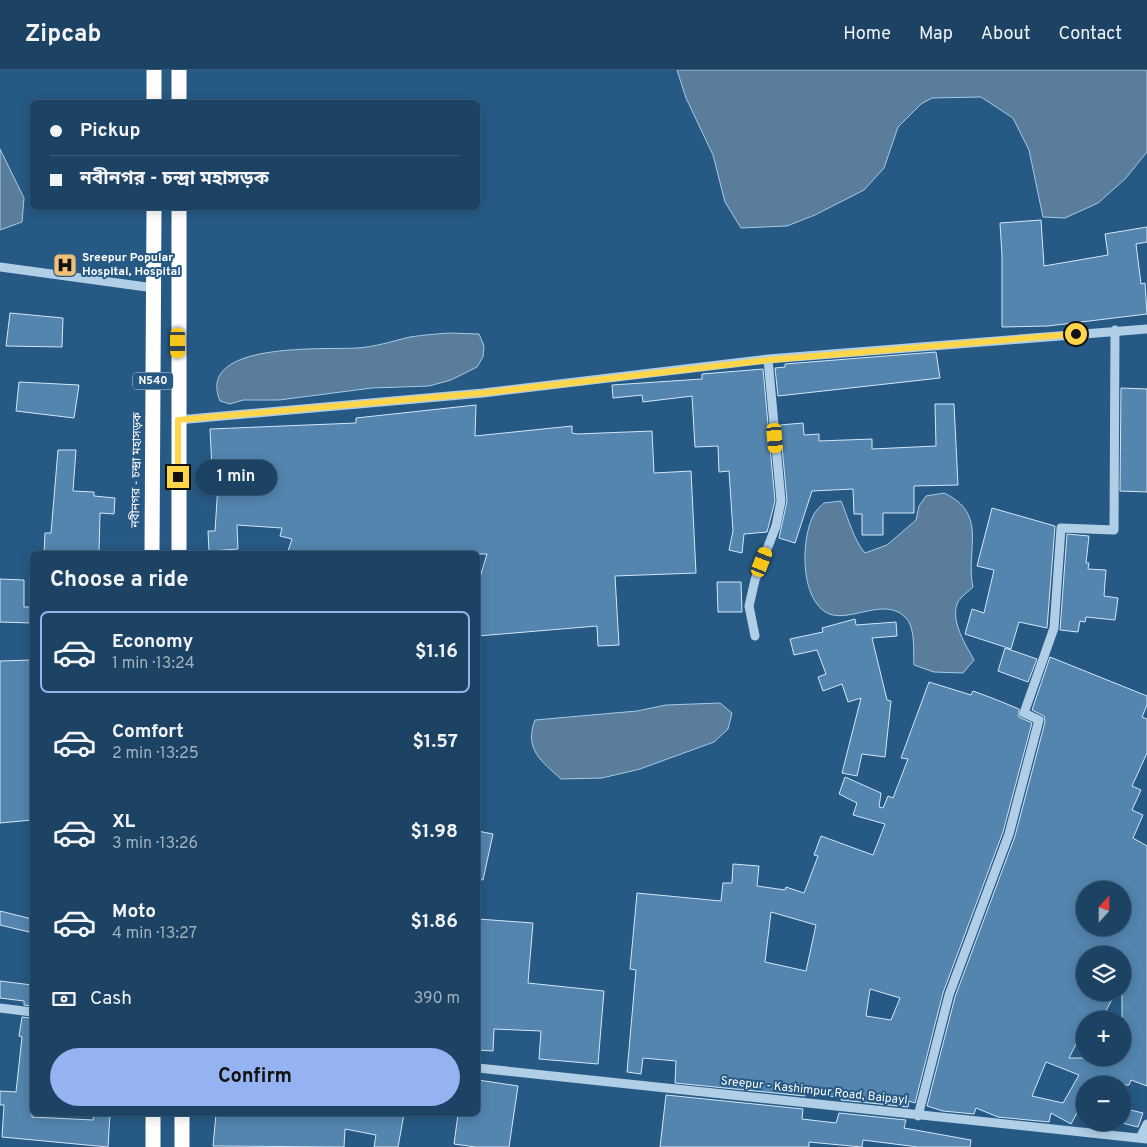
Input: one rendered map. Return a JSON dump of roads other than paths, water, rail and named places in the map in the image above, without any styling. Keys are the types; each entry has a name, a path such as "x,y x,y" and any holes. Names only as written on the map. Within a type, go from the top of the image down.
{"highway":[{"path":"154,70 154,100"},
{"path":"179,70 179,100"},
{"name":"নবীনগর - চন্দ্রা মহাসড়ক","path":"152,551 154,210"},
{"name":"N540","path":"179,210 179,551"},
{"path":"153,1116 153,1147"},
{"path":"182,1116 182,1147"}],"street":[{"path":"0,267 154,288"},
{"path":"178,420 483,393 768,360 1114,330 1147,329"},
{"path":"918,1116 949,995 1009,834 1039,720 1024,713 1054,628 1061,528 1114,530 1114,330"},
{"path":"755,636 749,606 755,580 776,526 780,501 768,360"},
{"path":"0,1008 30,1012"},
{"name":"Sreepur - Kashimpur Road, Baipayl","path":"480,1068 1139,1138"},
{"path":"1129,1147 1139,1138 1147,1124"}],"water":[{"path":"677,70 1147,70 1147,152 1125,179 1098,203 1065,218 1043,217 1029,150 1013,118 981,97 932,98 921,104 898,127 884,168 864,190 815,215 787,226 741,228 725,202 713,155 686,98"},
{"path":"0,149 24,198 22,222 0,230"},
{"path":"449,333 479,334 484,346 483,357 477,367 451,380 429,386 372,388 279,400 243,400 230,404 220,401 217,382 226,368 244,358 293,350 364,347 410,337"},
{"path":"944,493 958,502 966,511 971,522 971,573 973,587 958,602 956,619 960,634 974,660 963,673 934,672 914,665 913,640 909,621 896,611 886,609 875,610 842,616 824,611 816,603 810,592 805,565 805,551 810,524 815,513 824,503 841,501 854,535 865,553 887,545 916,520 919,506 926,496"},
{"path":"720,703 732,713 728,729 714,742 640,769 602,778 561,779 541,760 533,747 532,730 535,720 637,711 666,705"}],"place":[{"name":"Sreepur Popular Hospital, Hospital","path":"65,265"}]}
